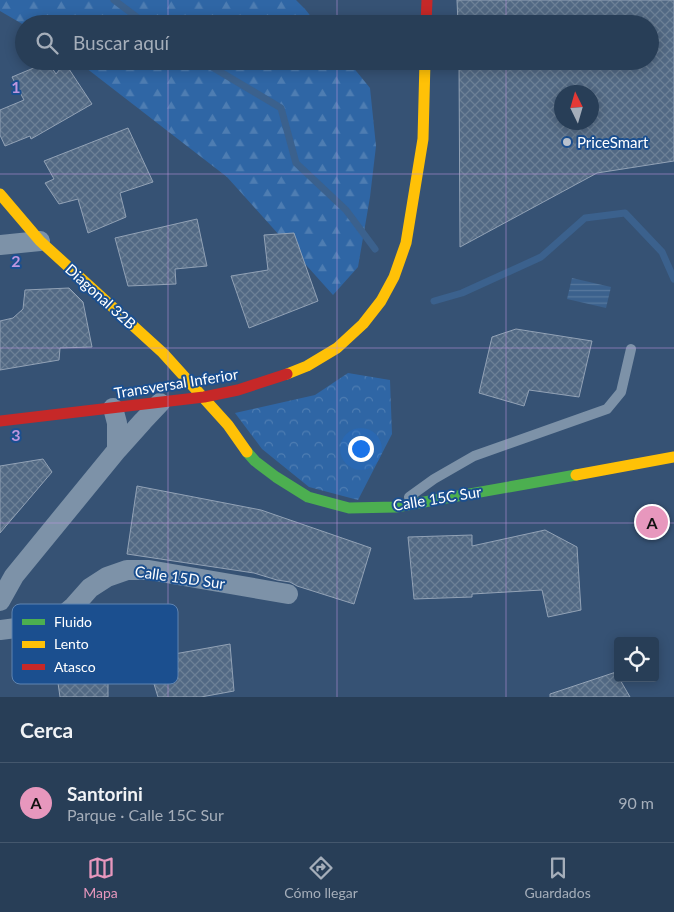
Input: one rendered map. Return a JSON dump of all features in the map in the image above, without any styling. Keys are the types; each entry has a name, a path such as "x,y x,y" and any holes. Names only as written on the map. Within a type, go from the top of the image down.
{"street":[{"path":"426,15 427,0"},
{"name":"Transversal Inferior","path":"0,420 160,403 238,390 307,366 337,348 363,324 381,302 394,277 406,243 422,138 425,70"},
{"name":"Diagonal 32B","path":"0,194 40,240 163,353 204,397"},
{"path":"0,245 40,240"},
{"path":"228,425 238,390"},
{"name":"Calle 15C Sur","path":"204,397 228,425 255,462 308,497 349,508 396,507 674,457"},
{"path":"0,601 14,576 117,450 160,403"},
{"path":"113,408 117,423 117,450"},
{"name":"Calle 15D Sur","path":"76,604 90,588 107,577 127,570 149,570 288,594"}],"lane":[{"path":"396,507 434,479 474,456 607,409 621,392 631,349"}],"green space":[{"path":"0,0 296,0 310,15 15,15 15,20 0,11"},
{"path":"89,70 355,70 370,88 376,146 370,197 358,267 333,295 227,177"},
{"path":"348,373 390,380 392,434 358,500 309,487 262,449 235,413 315,395"}],"shaded area":[{"path":"572,278 611,287 606,308 567,299"}],"building":[{"name":"PriceSmart","path":"457,0 674,0 674,161 597,173 460,247 459,70 659,70 659,15 458,15"},
{"path":"29,70 53,70 56,74 59,70 70,70 92,104 31,139 30,136 5,146 0,135 0,110 24,100 12,77"},
{"path":"128,128 153,182 120,193 126,217 88,233 78,199 59,204 45,183 54,179 44,161"},
{"path":"197,219 207,266 175,269 176,284 128,286 115,238"},
{"path":"294,233 318,301 249,328 231,276 268,270 264,235"},
{"path":"69,288 83,302 92,347 60,348 59,360 0,370 0,321 13,318 23,309 25,290"},
{"path":"516,329 592,341 579,397 529,390 524,406 479,393 492,337"},
{"path":"43,459 52,472 0,533 0,466"},
{"path":"137,486 261,510 371,548 354,604 297,586 290,582 254,573 127,554"},
{"path":"545,530 577,547 581,610 548,617 542,590 472,594 472,597 414,599 408,537 472,535 472,546"},
{"path":"230,644 234,691 201,697 158,697 154,684 178,684 178,653"},
{"path":"614,673 614,682 621,682 630,697 550,697 550,694"},
{"path":"58,684 108,684 108,697 60,697"}],"waterway":[{"path":"114,0 134,15"},
{"path":"217,70 281,108 296,163 346,210 375,249"},
{"path":"434,301 462,293 541,257 585,218 625,213 662,252 674,279"}],"traffic: fast":[{"path":"247,452 255,461 276,477 308,497 349,508 396,507 576,475"}],"traffic: slow":[{"path":"287,374 307,366 337,348 363,324 381,301 394,277 406,243 423,139 425,70"},
{"path":"0,194 40,241 163,353 228,425 247,452"},
{"path":"576,475 674,457"}],"traffic: jam":[{"path":"426,15 427,0"},
{"path":"0,421 204,397 238,390 287,374"}],"place":[{"name":"PriceSmart","path":"567,142"},
{"name":"Santorini","path":"652,522"}]}
